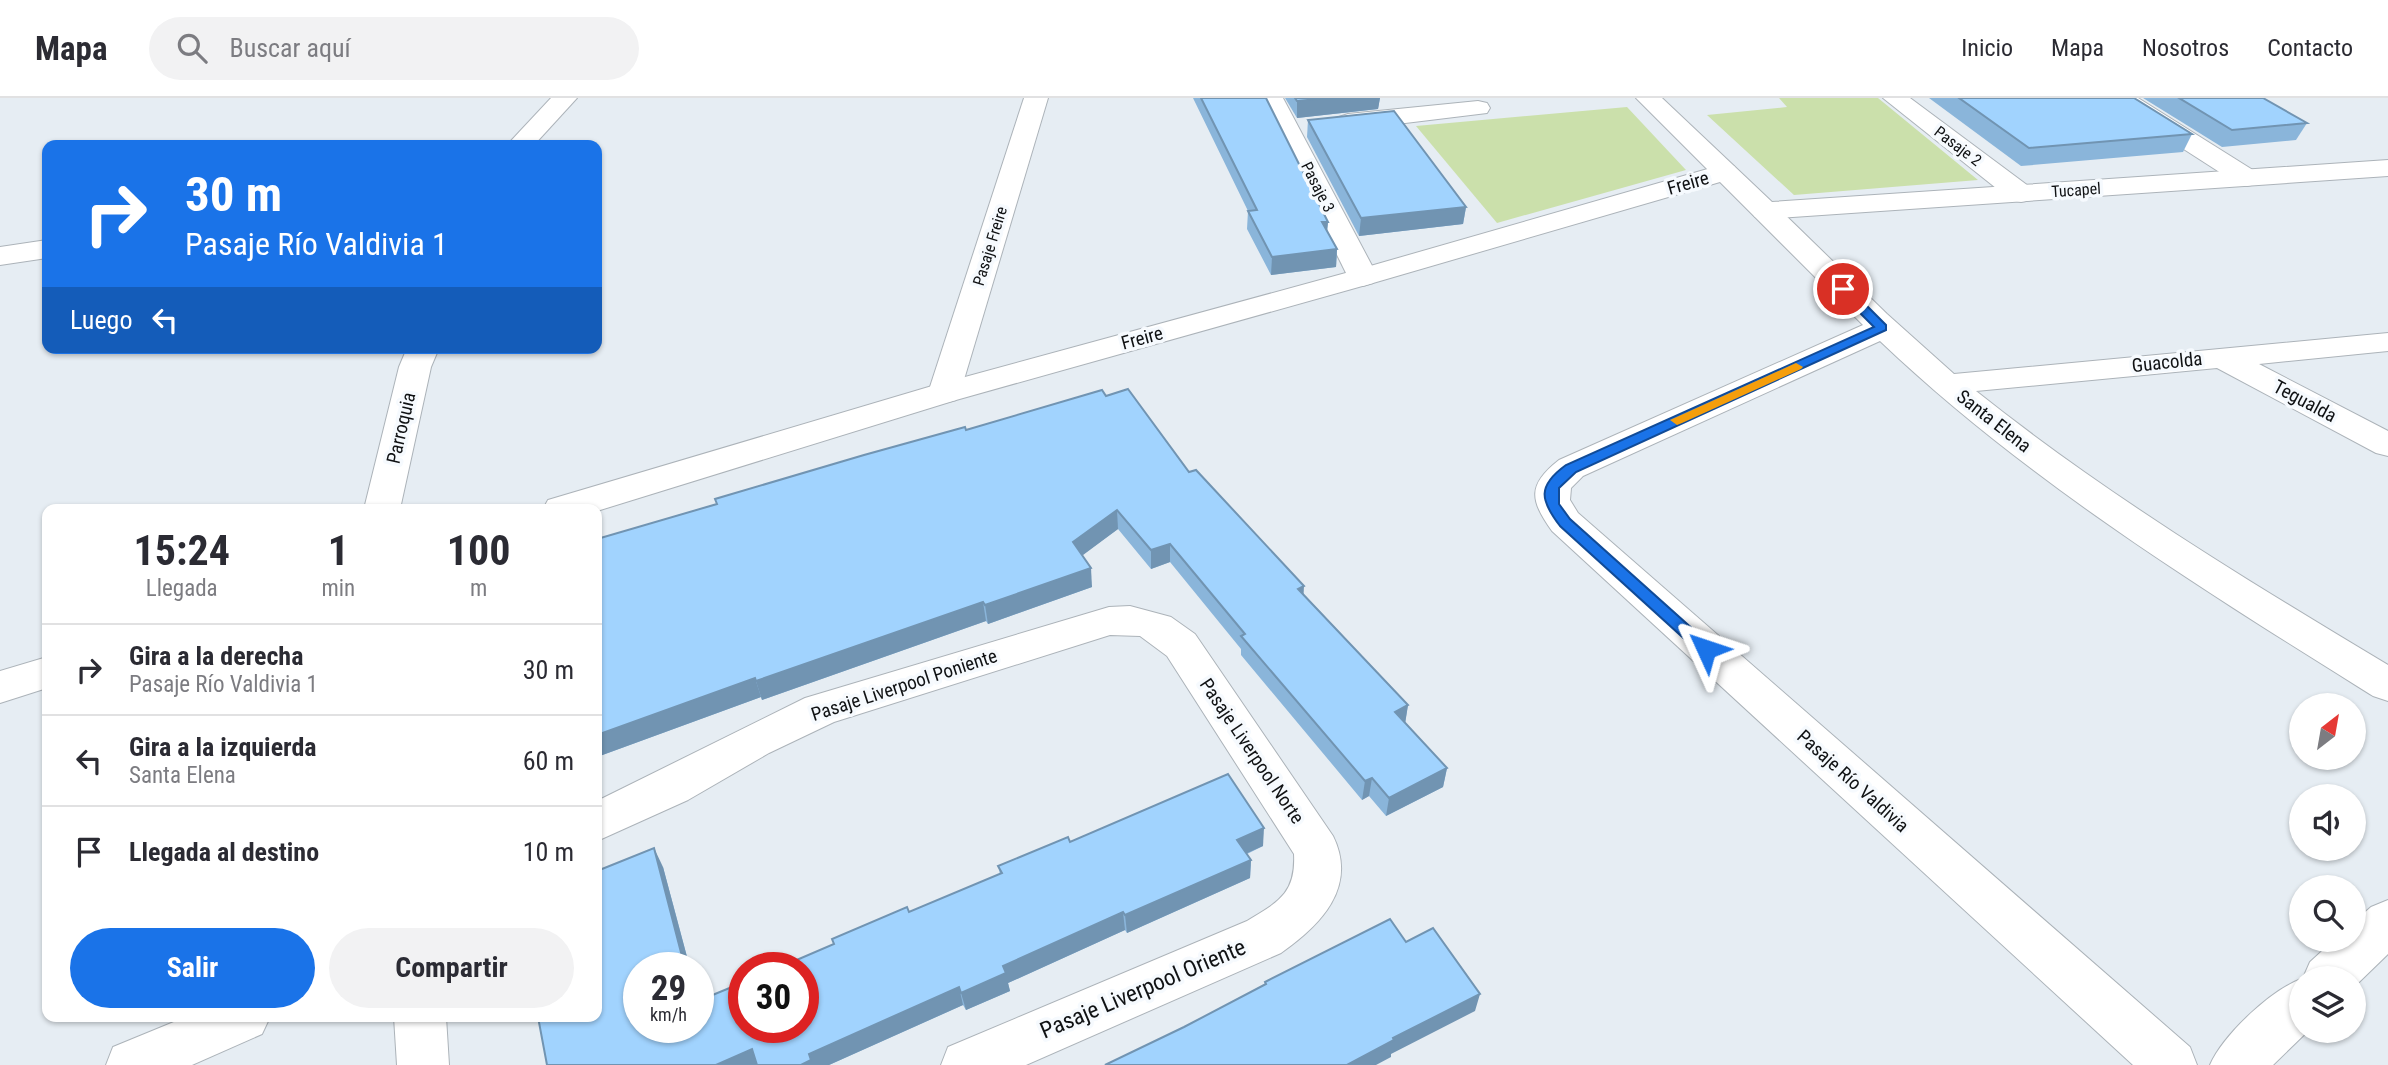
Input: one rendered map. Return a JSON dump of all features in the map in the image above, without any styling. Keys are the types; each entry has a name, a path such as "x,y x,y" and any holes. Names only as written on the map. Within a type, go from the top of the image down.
{"street":[{"path":"525,140 565,98"},
{"name":"Pasaje Freire","path":"944,393 1036,98"},
{"name":"Pasaje 3","path":"1271,98 1363,277"},
{"name":"Santa Elena","path":"1648,98 1882,328 1947,384 2073,482 2278,618 2388,685"},
{"name":"Pasaje 2","path":"1895,98 2021,194"},
{"path":"2121,98 2247,178"},
{"path":"1288,129 1478,108"},
{"name":"Tucapel","path":"1765,211 2388,168"},
{"name":"Freire","path":"578,504 944,393 1724,173"},
{"path":"0,256 42,250"},
{"name":"Pasaje Río Valdivia","path":"1882,328 1571,468 1552,488 1551,505 1565,522 2171,1065"},
{"name":"Guacolda","path":"1947,384 2388,342"},
{"name":"Parroquia","path":"383,504 421,354"},
{"name":"Tegualda","path":"2221,357 2388,445"},
{"name":"Pasaje Liverpool Poniente","path":"602,820 672,787 754,741 820,710 1109,621 1129,619 1148,623"},
{"name":"Pasaje Liverpool Norte","path":"1148,623 1169,631 1181,645 1317,850 1320,875 1311,898"},
{"path":"0,687 42,674"},
{"name":"Pasaje Liverpool Oriente","path":"967,1065 1264,937 1292,919 1311,898"},
{"path":"2341,966 2388,922"},
{"path":"2236,1065 2289,1014"},
{"path":"132,1065 232,1022"},
{"path":"420,1022 423,1065"}],"green space":[{"path":"1779,98 1878,98 1978,180 1794,195 1707,115 1787,107"},
{"path":"1627,107 1686,170 1497,223 1416,126"}],"building":[{"path":"1201,98 1266,98 1328,222 1322,222 1337,249 1272,257 1248,211 1257,210"},
{"path":"1295,98 1329,98 1297,101"},
{"path":"1959,98 2134,98 2192,134 2029,148"},
{"path":"2179,98 2263,98 2307,123 2232,130"},
{"path":"1394,111 1466,207 1361,218 1308,120"},
{"path":"1128,389 1189,472 1196,470 1304,586 1298,589 1408,705 1395,712 1447,768 1389,798 1372,778 1365,781 1241,636 1245,634 1170,544 1151,550 1117,510 1073,542 1091,568 985,605 983,602 756,681 755,678 602,733 602,538 717,504 715,499 864,455 965,427 966,430 1102,390 1106,396"},
{"path":"1228,774 1264,828 1237,840 1251,860 1125,915 1123,912 1003,966 1006,973 961,993 959,987 809,1054 811,1060 801,1065 757,1065 752,1049 716,1065 547,1065 539,1022 602,1022 602,869 654,848 681,952 623,952 623,1043 714,1043 714,994 728,989 728,1043 819,1043 819,952 815,952 834,944 832,939 907,907 909,912 1002,873 998,866 1068,837 1070,842"},
{"path":"1390,919 1406,942 1433,928 1480,994 1393,1038 1394,1040 1347,1065 1105,1065 1184,1027 1266,984 1265,982"}],"slow traffic":[{"path":"1677,420 1796,367"}],"route":[{"path":"1706,649 1565,522 1551,505 1552,488 1571,468 1882,328 1843,289"}]}
